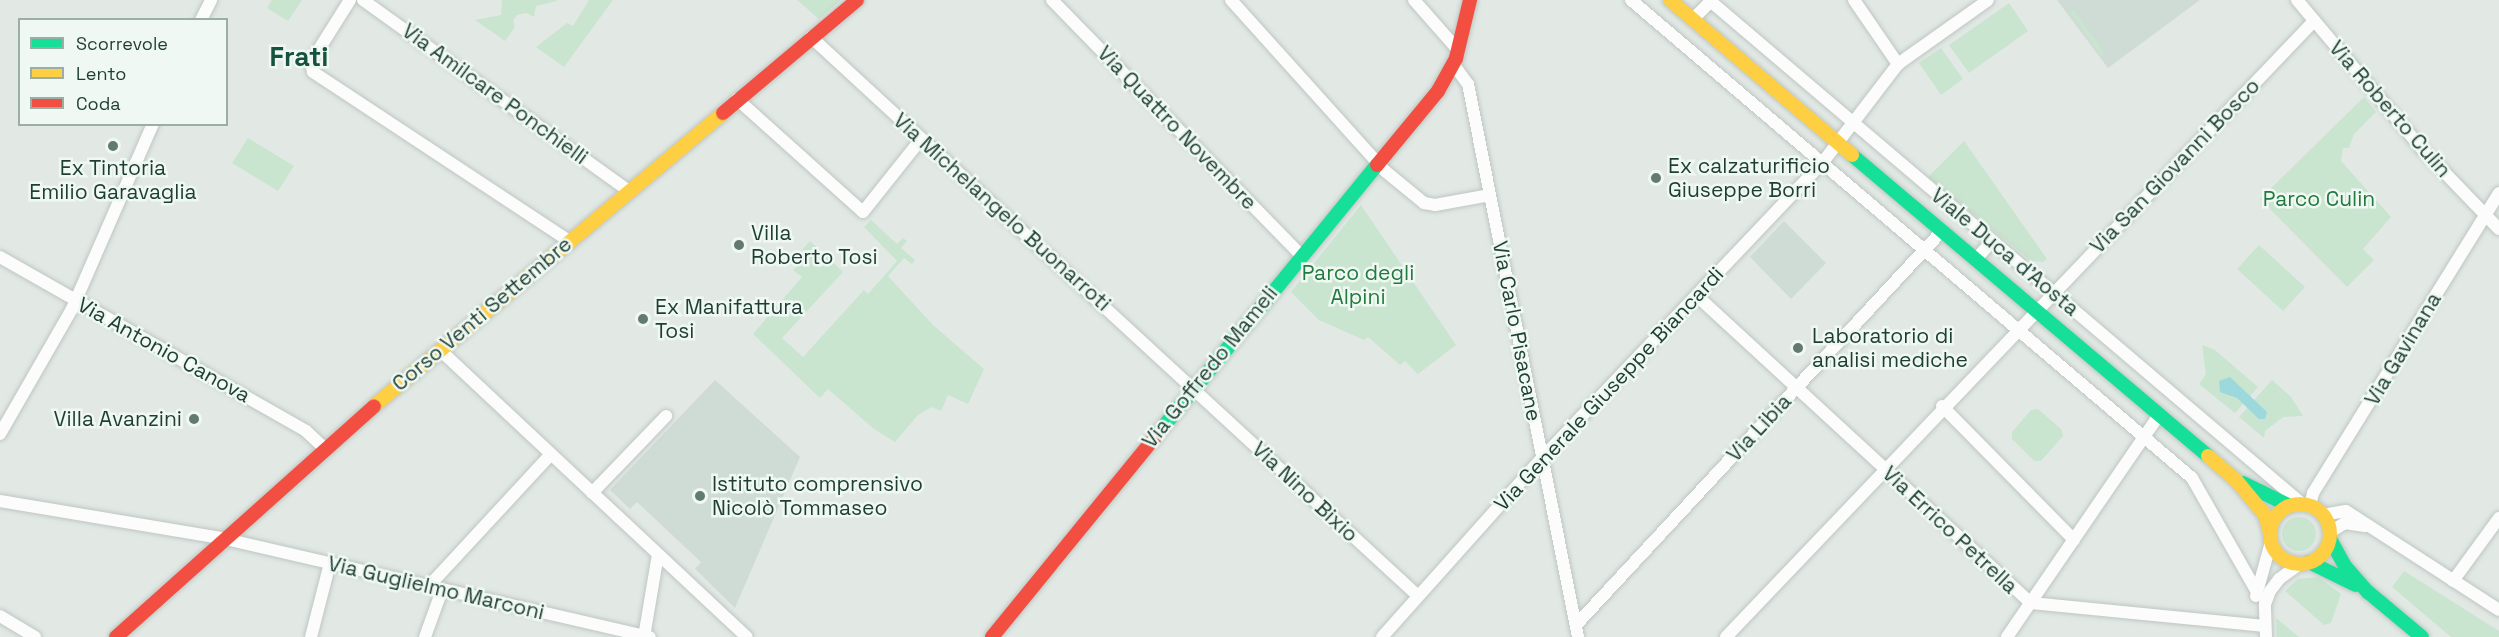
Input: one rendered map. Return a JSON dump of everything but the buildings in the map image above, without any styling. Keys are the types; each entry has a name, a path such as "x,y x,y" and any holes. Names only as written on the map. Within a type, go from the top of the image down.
{"street":[{"path":"202,18 211,0"},
{"path":"350,0 312,59 313,72 568,240"},
{"name":"Via Amilcare Ponchielli","path":"363,0 627,190"},
{"name":"Corso Venti Settembre","path":"120,636 221,538 324,448 627,190 857,0"},
{"name":"Via Quattro Novembre","path":"1052,0 1302,256"},
{"path":"1231,0 1378,163 1427,205 1490,195"},
{"path":"1414,0 1458,50"},
{"name":"Via Goffredo Mameli","path":"992,637 1192,387 1438,91 1454,64 1470,0"},
{"path":"1631,0 2018,327 2144,435 2196,483 2257,592 2265,632"},
{"name":"Viale Duca d'Aosta","path":"1670,0 2236,480 2265,515 2271,537"},
{"path":"1693,19 1710,0"},
{"name":"Viale Duca d'Aosta","path":"1710,0 2300,505"},
{"path":"1854,0 1898,64"},
{"name":"Via Generale Giuseppe Biancardi","path":"1382,637 1543,457 1823,162 1898,64 1988,0"},
{"name":"Via Roberto Culin","path":"2297,0 2404,129 2499,229"},
{"name":"Via San Giovanni Bosco","path":"1726,637 1942,406 2054,293 2314,21"},
{"name":"Via Michelangelo Buonarroti","path":"812,37 921,140 1192,387"},
{"name":"Via Carlo Pisacane","path":"1454,64 1468,84 1577,631"},
{"path":"737,99 863,212 921,140"},
{"path":"0,434 76,300 152,126"},
{"name":"Via Gavinana","path":"2300,505 2313,493 2499,193"},
{"name":"Via Libia","path":"1577,631 1797,387 1942,231"},
{"path":"1976,259 1992,241"},
{"name":"Via Antonio Canova","path":"0,257 306,430 324,448"},
{"name":"Via Errico Petrella","path":"1697,296 2031,603 2265,632"},
{"path":"440,350 740,634"},
{"name":"Via Nino Bixio","path":"1192,387 1418,596"},
{"path":"1942,406 2074,540"},
{"path":"2007,637 2159,415"},
{"path":"592,493 666,416"},
{"path":"428,587 551,454"},
{"name":"Viale Duca d'Aosta","path":"2236,480 2300,505"},
{"name":"Via Guglielmo Marconi","path":"0,501 221,538 646,637"},
{"path":"2257,592 2277,514 2300,505 2323,515 2346,511 2499,610"},
{"path":"2323,515 2330,536 2345,566 2368,592 2422,637"},
{"path":"2453,581 2499,519"},
{"path":"2265,632 2270,591 2279,579 2322,554 2330,536 2344,523 2369,527"},
{"path":"2271,537 2286,560 2305,563 2368,592"},
{"path":"646,637 658,554"},
{"path":"311,637 330,562"},
{"path":"425,637 442,590"},
{"path":"0,616 35,637"}],"shaded area":[{"path":"2057,0 2200,0 2108,68"},
{"path":"1784,221 1826,263 1791,299 1750,257"},
{"name":"Istituto comprensivo Nicolò Tommaseo","path":"715,380 800,457 735,608 695,569 701,562 637,502 630,509 610,490"}],"green space":[{"path":"272,0 302,0 288,21 267,8"},
{"path":"502,0 557,1 536,6 534,17 526,13 517,15 513,21 515,27 505,41 475,20 501,15"},
{"path":"589,0 613,0 564,67 536,47 567,23 573,26"},
{"path":"797,0 841,0 819,19"},
{"path":"2009,3 2028,31 1969,73 1949,45"},
{"path":"2074,10 2105,53 2101,56 2070,12"},
{"path":"1941,48 1963,79 1941,95 1919,63"},
{"name":"Parco Culin","path":"2364,97 2376,112 2354,134 2349,148 2343,148 2341,161 2391,217 2363,249 2374,260 2347,287 2260,199"},
{"path":"248,138 294,166 278,191 232,163"},
{"path":"1964,141 2047,259 2043,262 2031,261 1928,177"},
{"name":"Parco degli Alpini","path":"1361,205 1456,345 1418,374 1405,361 1400,365 1368,337 1364,340 1319,320 1291,292"},
{"path":"871,220 897,244 903,238 907,241 901,248 915,260 912,264 904,258 888,276 933,325 984,369 968,404 948,395 941,411 931,407 918,415 895,442 874,429 828,389 820,398 753,334 802,277 793,270 805,257 800,252 810,241 843,272 782,338 803,357 864,290 868,294 897,261 864,227"},
{"path":"2259,245 2305,287 2283,311 2237,269"},
{"path":"2202,345 2215,350 2258,387 2235,413 2199,384 2206,374"},
{"path":"2272,380 2291,397 2303,416 2283,417 2265,431 2264,438 2239,417"},
{"path":"2038,409 2061,429 2063,436 2041,461 2034,461 2012,439 2012,432 2031,410"},
{"path":"2299,517 2311,522 2316,534 2311,546 2299,551 2287,546 2282,534 2287,522"},
{"path":"2404,571 2499,631 2499,637 2451,637 2392,587"},
{"path":"2318,577 2341,594 2331,623 2324,625 2285,591 2298,579"},
{"path":"2276,618 2281,622 2299,637 2277,637"}],"water":[{"path":"2230,377 2267,412 2265,419 2259,419 2237,398 2220,392 2219,381"}],"traffic: fast":[{"path":"1852,155 2208,456"},
{"path":"1155,437 1377,165"},
{"path":"2243,483 2290,506"},
{"path":"2330,539 2345,566 2368,592 2422,637"},
{"path":"2309,562 2356,585"}],"traffic: slow":[{"path":"1670,0 1852,155"},
{"path":"374,406 723,113"},
{"path":"2208,456 2236,480 2265,515 2270,532"},
{"path":"2300,504 2317,509 2325,517 2330,534 2325,551 2317,559 2300,564 2283,559 2275,551 2270,534 2275,517 2283,509 2300,504"}],"traffic: jam":[{"path":"723,113 857,0"},
{"path":"1377,165 1438,91 1456,58 1470,0"},
{"path":"116,637 374,406"},
{"path":"992,637 1155,437"}],"place":[{"name":"Ex Tintoria Emilio Garavaglia","path":"113,146"},
{"name":"Ex calzaturificio Giuseppe Borri","path":"1656,178"},
{"name":"Villa Roberto Tosi","path":"739,245"},
{"name":"Ex Manifattura Tosi","path":"643,319"},
{"name":"Laboratorio di analisi mediche","path":"1798,348"},
{"name":"Villa Avanzini","path":"194,419"},
{"name":"Istituto comprensivo Nicolò Tommaseo","path":"700,496"}],"district":[{"name":"Frati","path":"299,57"}]}
